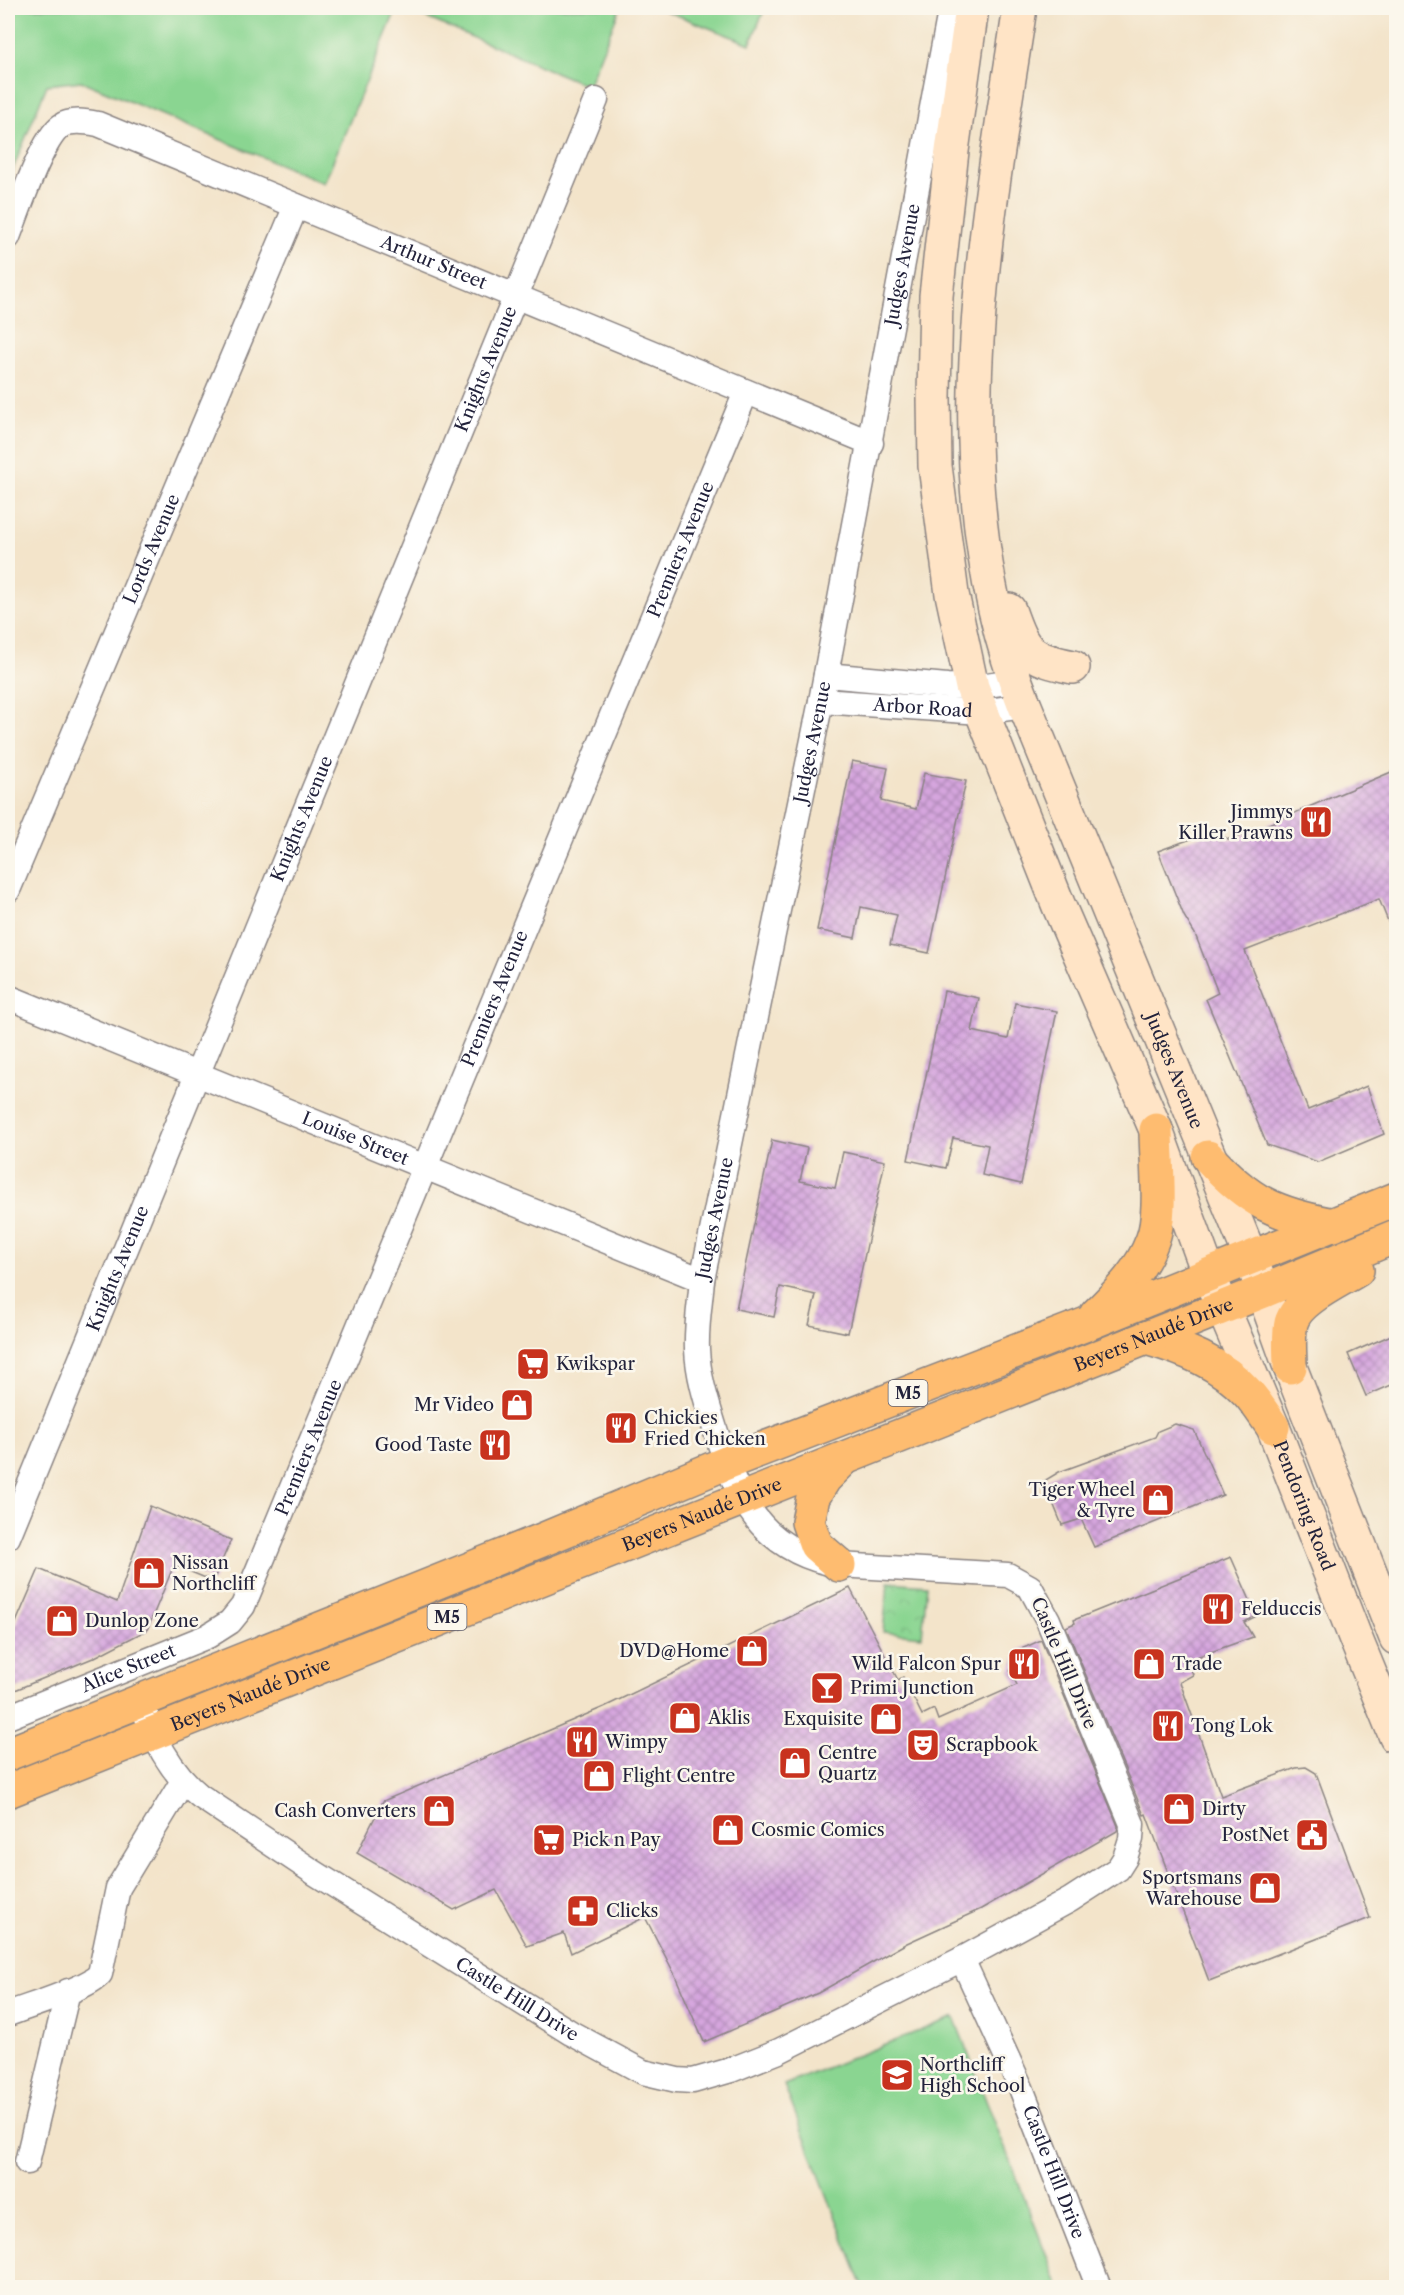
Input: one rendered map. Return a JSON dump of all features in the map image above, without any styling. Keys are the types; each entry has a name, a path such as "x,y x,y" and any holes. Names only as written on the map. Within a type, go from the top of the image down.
{"main road":[{"name":"Judges Avenue","path":"1020,8 994,176 981,285 976,358 978,486 984,554 1004,649 1020,694 1251,1258"},
{"name":"Judges Avenue","path":"961,12 952,150 936,296 934,397 935,466 952,594 977,700 1058,904 1156,1130 1209,1275"},
{"path":"984,554 1001,587 1018,636 1028,651 1045,661 1073,667"},
{"path":"1089,1323 1136,1272 1152,1243 1156,1228 1156,1130"},
{"path":"1208,1157 1229,1180 1268,1207 1308,1220 1334,1225"},
{"name":"Beyers Naudé Drive","path":"8,1754 552,1536 726,1462 1089,1323 1396,1199"},
{"path":"1290,1367 1291,1323 1298,1310 1323,1290 1363,1267 1395,1236"},
{"name":"Beyers Naudé Drive","path":"8,1791 1264,1291 1395,1236"},
{"path":"1251,1258 1290,1367 1396,1638"},
{"name":"Pendoring Road","path":"1209,1275 1273,1427 1354,1638 1396,1737"},
{"path":"1146,1338 1188,1351 1219,1368 1248,1393 1273,1427"},
{"path":"839,1564 816,1545 808,1522 813,1497 825,1478 847,1456"}],"street":[{"name":"Judges Avenue","path":"726,1462 700,1373 697,1333 702,1280 821,701 871,443 961,12"},
{"name":"Knights Avenue","path":"8,1537 596,100"},
{"name":"Arthur Street","path":"8,237 50,138 62,125 80,121 98,124 871,443"},
{"name":"Lords Avenue","path":"8,890 296,206"},
{"name":"Premiers Avenue","path":"243,1606 746,392"},
{"name":"Arbor Road","path":"826,675 977,700"},
{"name":"Arbor Road","path":"821,701 977,700 1020,694"},
{"name":"Louise Street","path":"8,997 702,1280"},
{"name":"Castle Hill Drive","path":"141,1701 152,1734 167,1759 183,1782 200,1796 315,1873 532,2009 634,2067 662,2077 693,2080 731,2070 779,2051 962,1959 1070,1899 1118,1869 1125,1858 1131,1839 1132,1824 1048,1620 1034,1592 1025,1582 1008,1575 839,1564 815,1560 793,1551 773,1536 741,1498 726,1462"},
{"name":"Alice Street","path":"8,1717 208,1636 230,1622 243,1606"},
{"path":"8,2014 69,1991 95,1979 99,1974 118,1888 183,1782"},
{"name":"Castle Hill Drive","path":"962,1959 1020,2088 1099,2288"},
{"path":"27,2162 69,1991"}],"green space":[{"path":"8,8 397,8 324,183 81,81 47,85 8,181"},
{"path":"403,8 620,8 588,86"},
{"path":"659,8 765,8 750,44"},
{"path":"888,1582 927,1585 922,1636 883,1632"},
{"path":"954,2017 1059,2287 863,2287 784,2085"}],"building":[{"path":"852,761 888,768 881,801 916,809 924,773 966,781 929,953 890,945 897,915 861,907 855,938 817,930"},
{"path":"1396,770 1396,941 1379,899 1245,951 1308,1110 1367,1086 1384,1134 1318,1162 1267,1145 1206,999 1218,993 1158,851 1210,832 1231,840"},
{"path":"944,991 979,998 972,1031 1008,1039 1015,1003 1057,1011 1021,1184 982,1175 988,1145 953,1138 946,1168 908,1160"},
{"path":"772,1140 807,1148 800,1181 835,1188 843,1152 885,1161 848,1333 809,1325 816,1295 780,1287 774,1317 736,1309"},
{"path":"1396,1333 1396,1383 1366,1396 1348,1354"},
{"path":"1175,1424 1194,1430 1223,1495 1094,1547 1081,1519 1062,1525 1044,1481 1059,1472 1155,1437 1158,1431"},
{"path":"150,1506 231,1540 213,1581 174,1565 147,1630 93,1658 15,1690 8,1682 8,1641 39,1569 117,1602"},
{"path":"1231,1557 1257,1616 1244,1622 1253,1637 1188,1660 1193,1675 1180,1682 1221,1796 1296,1768 1306,1767 1316,1773 1370,1918 1209,1981 1146,1814 1144,1815 1066,1627 1075,1623 1074,1620"},
{"path":"850,1588 898,1680 903,1677 922,1715 934,1709 938,1720 1017,1685 1010,1671 1019,1650 1041,1640 1118,1826 1117,1831 981,1909 907,1943 818,1993 704,2042 674,1973 645,1917 571,1953 564,1933 527,1946 496,1890 454,1910 357,1853 383,1801 604,1707"}],"place":[{"name":"Jimmys Killer Prawns","path":"1316,822"},
{"name":"Kwikspar","path":"533,1364"},
{"name":"Mr Video","path":"517,1405"},
{"name":"Chickies Fried Chicken","path":"621,1428"},
{"name":"Good Taste","path":"495,1445"},
{"name":"Tiger Wheel & Tyre","path":"1158,1500"},
{"name":"Nissan Northcliff","path":"149,1573"},
{"name":"Felduccis","path":"1218,1609"},
{"name":"Dunlop Zone","path":"62,1621"},
{"name":"DVD@Home","path":"752,1651"},
{"name":"Wild Falcon Spur","path":"1024,1664"},
{"name":"Trade","path":"1149,1664"},
{"name":"Primi Junction","path":"827,1688"},
{"name":"Aklis","path":"685,1718"},
{"name":"Exquisite","path":"886,1719"},
{"name":"Tong Lok","path":"1168,1726"},
{"name":"Wimpy","path":"582,1742"},
{"name":"Scrapbook","path":"923,1745"},
{"name":"Centre Quartz","path":"795,1763"},
{"name":"Flight Centre","path":"599,1776"},
{"name":"Dirty","path":"1179,1809"},
{"name":"Cash Converters","path":"439,1811"},
{"name":"Cosmic Comics","path":"728,1830"},
{"name":"PostNet","path":"1312,1835"},
{"name":"Pick n Pay","path":"549,1840"},
{"name":"Sportsmans Warehouse","path":"1265,1888"},
{"name":"Clicks","path":"583,1911"},
{"name":"Northcliff High School","path":"897,2075"}]}
